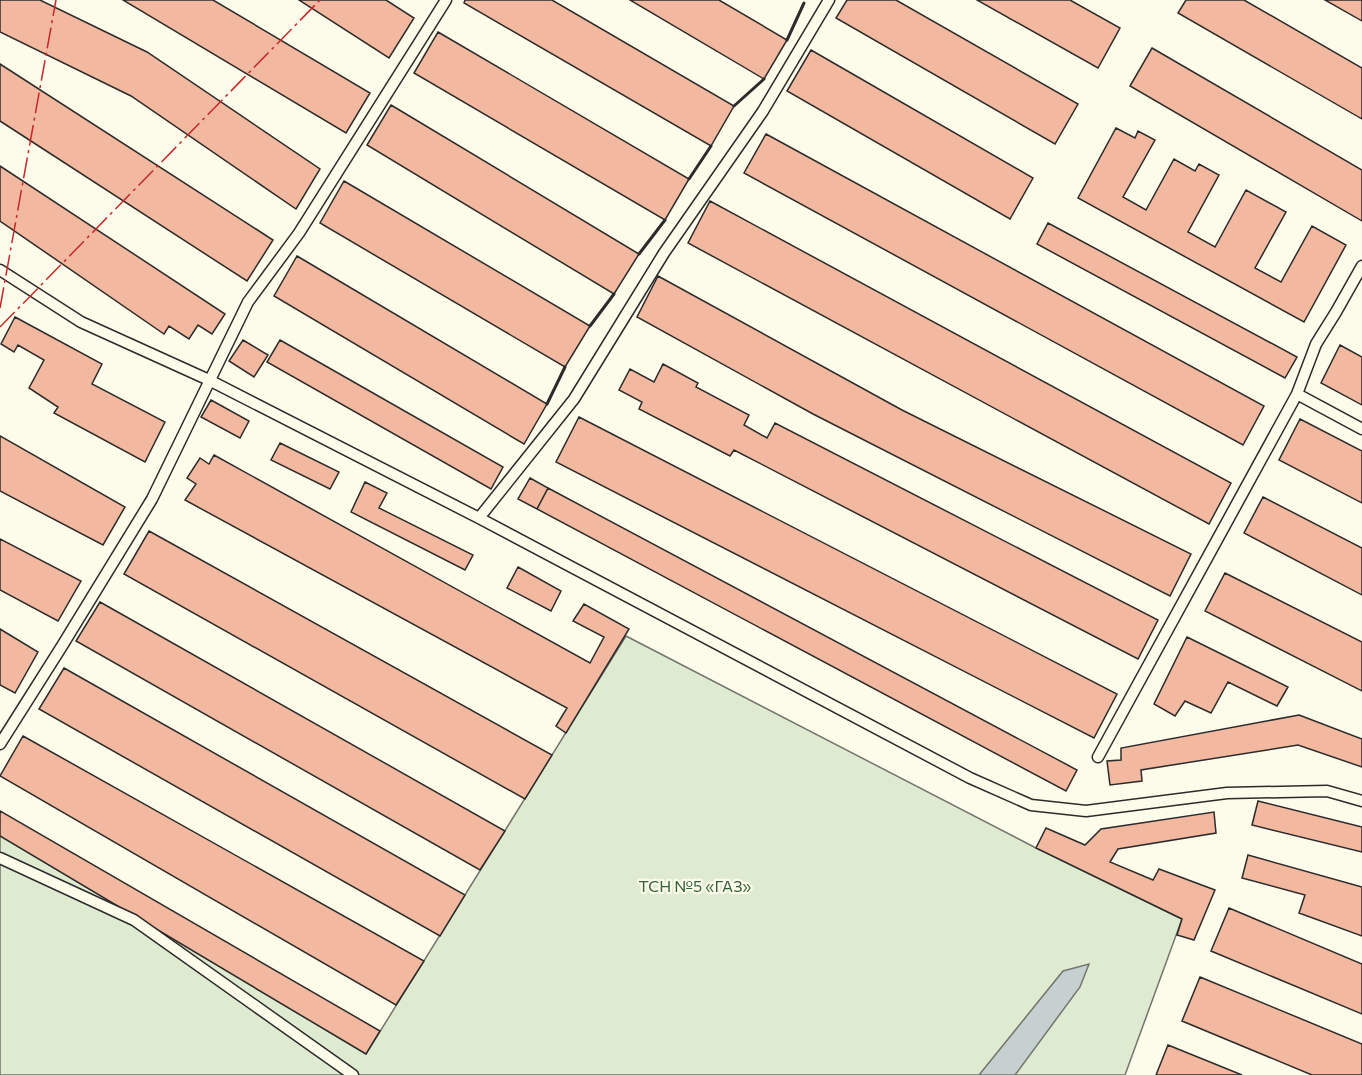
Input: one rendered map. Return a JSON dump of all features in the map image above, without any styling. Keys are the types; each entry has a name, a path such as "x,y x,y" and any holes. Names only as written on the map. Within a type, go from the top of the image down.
{"lane":[{"path":"0,744 152,499 248,302 299,233 446,0"},
{"path":"479,518 574,399 664,253 763,111 829,0"},
{"path":"1098,757 1297,394 1316,344 1362,266"},
{"path":"0,270 81,322 209,380 479,518 970,778 1031,806 1086,811 1227,793 1327,791 1362,801"},
{"path":"1297,394 1362,429"},
{"path":"0,858 134,920 352,1075"}],"green space":[{"name":"ТСН №5 «ГАЗ»","path":"626,636 1036,848 1182,919 1125,1075 0,1075 0,836 366,1054"}],"shaded area":[{"path":"1089,964 1080,987 1015,1075 979,1075 1063,971"}],"building":[{"path":"0,0 40,0 147,52 320,169 296,209 131,96 0,32"},
{"path":"123,0 213,0 370,93 346,133"},
{"path":"299,0 386,0 414,18 389,58"},
{"path":"465,0 552,0 734,106 711,146 464,3"},
{"path":"630,0 719,0 787,40 764,79"},
{"path":"847,0 896,0 1078,104 1055,144 836,18"},
{"path":"977,0 1070,0 1120,28 1098,68"},
{"path":"1186,0 1244,0 1362,68 1362,119 1178,13"},
{"path":"1325,0 1362,0 1362,21"},
{"path":"438,32 689,179 665,220 414,73"},
{"path":"1152,48 1362,170 1362,221 1130,86"},
{"path":"811,50 1033,178 1010,219 787,91"},
{"path":"0,64 273,240 247,281 0,121"},
{"path":"391,105 639,254 614,294 367,145"},
{"path":"1116,128 1135,138 1138,131 1155,140 1123,197 1146,210 1174,159 1195,171 1199,164 1219,175 1188,232 1215,247 1246,190 1286,212 1255,268 1281,282 1312,226 1346,245 1304,322 1078,198"},
{"path":"766,134 1264,406 1243,445 744,173"},
{"path":"0,166 225,314 212,334 198,325 189,339 169,326 164,334 0,221"},
{"path":"344,181 590,326 565,367 320,223"},
{"path":"710,201 1231,483 1209,524 688,243"},
{"path":"1048,223 1297,357 1285,378 1037,244"},
{"path":"297,256 547,404 524,444 274,296"},
{"path":"658,276 902,410 1191,554 1170,596 813,414 637,317"},
{"path":"15,317 102,364 92,384 165,422 145,462 54,413 58,407 29,388 44,360 18,345 14,352 1,344"},
{"path":"243,340 268,355 254,377 229,361"},
{"path":"280,340 503,467 491,489 267,362"},
{"path":"1340,345 1362,357 1362,405 1321,383"},
{"path":"663,364 698,383 696,387 749,415 744,425 767,438 775,423 1158,620 1138,659 734,450 730,456 639,409 642,402 619,390 630,369 654,382"},
{"path":"211,400 249,421 240,438 201,417"},
{"path":"579,417 1117,694 1094,738 556,462"},
{"path":"1300,419 1362,451 1362,503 1279,460"},
{"path":"0,436 125,507 103,545 0,491"},
{"path":"280,443 339,472 330,489 271,460"},
{"path":"214,455 590,663 604,637 573,621 584,604 629,629 566,733 556,726 567,708 185,500 196,484 187,478 200,458 209,464"},
{"path":"530,478 548,488 537,509 518,499"},
{"path":"365,482 387,493 379,508 473,555 465,570 351,512"},
{"path":"548,488 1077,770 1066,791 537,509"},
{"path":"1263,497 1362,548 1362,595 1244,533"},
{"path":"149,531 552,755 525,799 124,574"},
{"path":"0,539 81,581 58,621 0,590"},
{"path":"518,567 561,591 551,611 507,588"},
{"path":"1225,573 1362,642 1362,691 1205,611"},
{"path":"100,602 505,831 480,870 76,641"},
{"path":"0,629 38,652 15,693 0,685"},
{"path":"1187,637 1288,687 1277,706 1228,682 1211,713 1185,701 1175,716 1154,704"},
{"path":"64,668 465,895 440,936 39,709"},
{"path":"1299,715 1362,739 1362,767 1298,745 1141,770 1142,781 1110,785 1107,761 1121,760 1121,748"},
{"path":"23,736 424,961 396,1005 0,776"},
{"path":"1258,801 1362,827 1362,852 1252,825"},
{"path":"0,811 380,1031 366,1054 0,836"},
{"path":"1214,812 1216,833 1118,849 1110,862 1153,880 1159,869 1215,890 1194,940 1177,935 1182,919 1036,848 1046,828 1085,845 1101,829"},
{"path":"1248,855 1362,887 1362,936 1299,913 1305,895 1242,878"},
{"path":"1229,908 1362,964 1362,1014 1211,951"},
{"path":"1200,977 1362,1044 1362,1075 1312,1075 1182,1021"},
{"path":"1168,1045 1242,1075 1156,1075"}],"wall":[{"path":"787,40 804,3"},
{"path":"734,106 764,79"},
{"path":"689,179 711,146"},
{"path":"639,254 665,220"},
{"path":"590,326 614,294"},
{"path":"547,404 565,367"}],"power":[{"path":"0,308 56,0"},
{"path":"0,327 320,0"}]}
